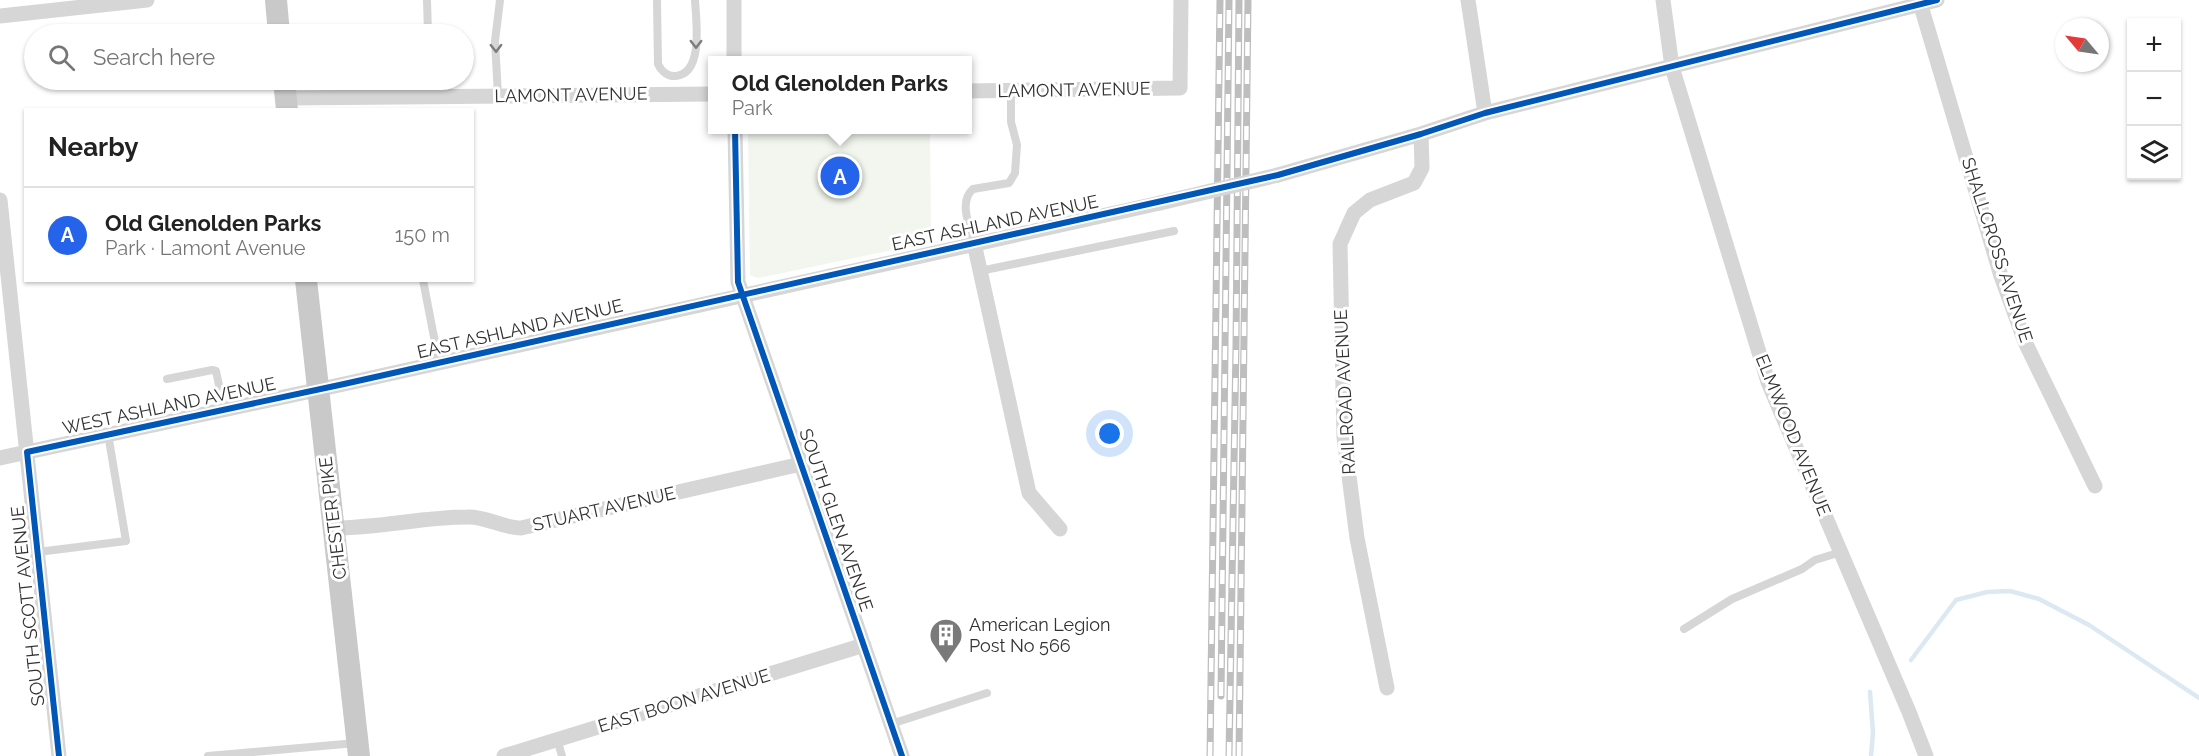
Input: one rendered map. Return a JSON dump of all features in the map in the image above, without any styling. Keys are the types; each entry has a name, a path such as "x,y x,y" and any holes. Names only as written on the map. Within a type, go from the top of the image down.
{"main road":[{"path":"276,0 278,24"},
{"name":"CHESTER PIKE","path":"306,282 359,749"}],"street":[{"path":"0,16 147,0"},
{"path":"734,0 734,56"},
{"name":"LAMONT AVENUE","path":"972,91 1180,88 1181,0"},
{"path":"1468,0 1485,113"},
{"name":"ELMWOOD AVENUE","path":"1663,0 1672,67 1768,382 1926,756"},
{"name":"EAST ASHLAND AVENUE","path":"318,389 1278,175 1420,135 1485,113 1921,6 1937,0"},
{"name":"SHALLCROSS AVENUE","path":"1921,6 2001,276 2025,342 2095,486"},
{"name":"LAMONT AVENUE","path":"286,96 708,94"},
{"name":"SOUTH GLEN AVENUE","path":"735,134 736,270 741,295 902,756"},
{"name":"RAILROAD AVENUE","path":"1387,688 1357,538 1344,437 1340,244 1354,213 1370,200 1414,183 1422,168 1420,135"},
{"name":"SOUTH SCOTT AVENUE","path":"0,200 59,756"},
{"path":"974,243 1029,493 1060,529"},
{"name":"WEST ASHLAND AVENUE","path":"0,458 318,389"},
{"name":"STUART AVENUE","path":"334,528 471,517 507,527 521,528 801,464"},
{"name":"EAST BOON AVENUE","path":"504,756 864,645"}],"lane":[{"path":"427,0 428,24"},
{"path":"498,96 495,41 500,0"},
{"path":"657,0 658,64 661,70 673,76 680,75 693,64 696,54 695,0"},
{"path":"673,76 673,94"},
{"path":"430,90 430,97"},
{"path":"974,243 965,206 968,193 973,189 1009,183 1015,173 1017,145 1011,122 1011,90"},
{"path":"980,272 1174,231"},
{"path":"423,282 439,363"},
{"path":"167,379 216,371 224,409"},
{"path":"38,552 126,541 108,434"},
{"path":"1683,629 1732,600 1802,569 1815,560 1841,552"},
{"path":"891,724 987,693"},
{"path":"557,739 562,756"},
{"path":"208,756 359,749"}],"shaded area":[{"path":"748,134 930,134 931,242 758,278 750,275"}],"waterway":[{"path":"1911,660 1956,600 1987,592 2010,591 2039,599 2089,625 2199,698"},
{"path":"1870,692 1873,733 1871,756"}],"railway":[{"path":"1210,756 1220,0"},
{"path":"1221,696 1229,0"},
{"path":"1229,756 1239,0"},
{"path":"1239,756 1248,0"}],"cycle path":[{"path":"59,756 27,452 344,384 1278,175 1485,113 1937,0"},
{"path":"735,134 738,282 902,756"}],"place":[{"name":"Old Glenolden Parks","path":"840,176"},
{"name":"American Legion Post No 566","path":"946,664"}]}
